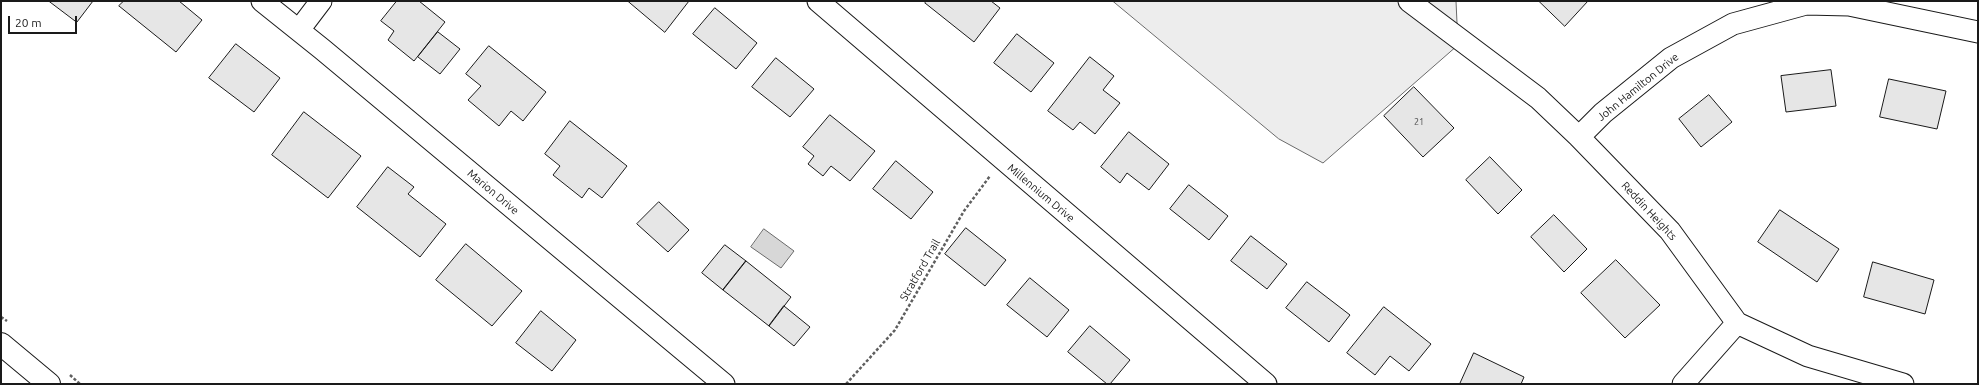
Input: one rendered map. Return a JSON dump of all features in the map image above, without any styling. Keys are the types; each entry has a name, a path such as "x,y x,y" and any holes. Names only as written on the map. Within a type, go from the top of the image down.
{"street":[{"name":"Marion Drive","path":"262,1 299,30 724,384"},
{"path":"299,30 320,1"},
{"name":"Millennium Drive","path":"818,1 1266,384"},
{"name":"Reddin Heights","path":"1409,1 1538,98 1579,137 1670,231 1737,323 1808,356 1903,384"},
{"name":"John Hamilton Drive","path":"1579,137 1603,113 1671,58 1733,24 1806,4 1849,5 1978,32"},
{"path":"1683,384 1737,323"},
{"path":"2,347 49,384"}],"path":[{"name":"Stratford Trail","path":"846,384 895,330 964,211 1002,159"}],"shaded area":[{"path":"1113,1 1456,1 1458,45 1323,163 1279,139"},
{"path":"764,229 794,251 781,268 751,247"}],"building":[{"path":"49,1 93,1 77,22"},
{"path":"124,1 179,1 202,20 176,52 119,6"},
{"path":"397,1 419,1 445,22 414,61 388,40 394,31 381,21"},
{"path":"628,1 689,1 665,32"},
{"path":"927,1 991,1 1000,8 974,42 925,3"},
{"path":"1539,1 1588,1 1565,26"},
{"path":"715,8 757,43 736,69 693,34"},
{"path":"438,32 460,49 440,74 418,57"},
{"path":"1017,34 1054,63 1031,92 994,63"},
{"path":"236,44 280,78 254,112 209,78"},
{"path":"489,46 546,92 523,121 511,111 499,126 468,100 481,86 466,74"},
{"path":"1090,57 1114,76 1103,90 1120,103 1095,134 1080,122 1073,130 1048,111"},
{"path":"776,58 814,89 790,117 752,87"},
{"path":"1831,70 1836,106 1786,112 1781,76"},
{"path":"1889,79 1946,91 1937,129 1880,117"},
{"path":"1414,87 1454,128 1423,157 1384,116"},
{"path":"1709,95 1732,122 1701,147 1679,119"},
{"path":"304,112 361,156 328,198 272,155"},
{"path":"830,115 875,151 850,181 831,166 823,176 808,164 814,156 803,147"},
{"path":"570,121 627,166 602,198 589,188 582,198 553,175 560,166 545,154"},
{"path":"1129,132 1169,164 1149,190 1127,173 1120,183 1101,167"},
{"path":"1490,157 1522,190 1498,214 1466,180"},
{"path":"896,161 933,192 911,219 873,189"},
{"path":"388,167 414,187 408,194 446,224 420,257 357,207"},
{"path":"1189,185 1228,216 1209,240 1170,209"},
{"path":"659,202 689,230 668,252 637,224"},
{"path":"1780,210 1839,249 1817,282 1758,242"},
{"path":"1554,215 1587,249 1564,272 1531,237"},
{"path":"966,228 1006,260 985,286 945,254"},
{"path":"1251,236 1287,264 1267,289 1231,261"},
{"path":"466,244 522,291 492,326 436,280"},
{"path":"725,245 746,261 723,290 702,273"},
{"path":"1616,260 1660,305 1625,338 1581,293"},
{"path":"746,261 791,297 769,326 723,290"},
{"path":"1873,262 1934,280 1925,314 1864,297"},
{"path":"1030,278 1069,310 1047,337 1007,305"},
{"path":"1307,282 1350,315 1329,342 1286,308"},
{"path":"784,306 810,327 794,346 769,326"},
{"path":"1384,307 1431,344 1409,371 1390,356 1375,375 1347,353"},
{"path":"541,311 576,340 552,371 516,343"},
{"path":"1090,326 1130,360 1110,384 1107,384 1068,352"},
{"path":"1474,353 1524,377 1521,384 1460,384"}]}
